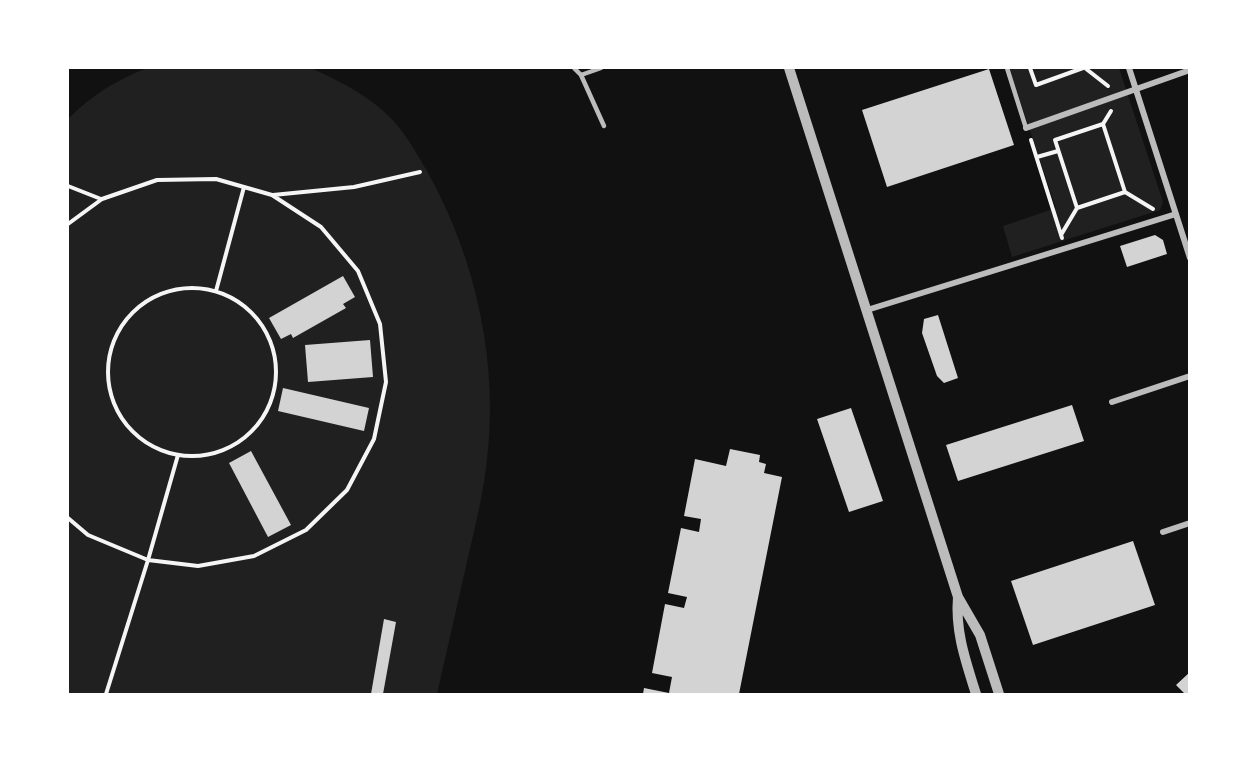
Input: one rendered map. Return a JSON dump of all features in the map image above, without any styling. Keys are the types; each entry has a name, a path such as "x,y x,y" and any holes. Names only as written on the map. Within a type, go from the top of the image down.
{"street":[{"path":"789,68 958,597 980,635 999,694"},
{"path":"1129,68 1190,258"},
{"path":"1026,128 1190,70"},
{"path":"867,310 1176,214"},
{"path":"1112,402 1190,376"},
{"path":"1163,532 1190,524"},
{"path":"958,597 959,639 976,694"}],"lane":[{"path":"574,68 581,75 604,126"},
{"path":"581,75 601,68"},
{"path":"1007,68 1026,128"}],"path":[{"path":"1030,68 1036,85 1084,68 1120,96"},
{"path":"1077,208 1055,140 1103,124 1125,192 1166,217"},
{"path":"1026,128 1065,248"},
{"path":"1037,157 1058,151"},
{"path":"272,195 354,187 420,172"},
{"path":"68,224 102,199 157,180 216,179 272,195 321,227 358,271 380,324 386,382 374,439 347,489 306,530 254,556 198,566 148,560 88,536 68,518"},
{"path":"68,186 102,199"},
{"path":"216,291 244,187"},
{"path":"1061,235 1077,208 1125,192"},
{"path":"177,288 203,288 216,291 248,308 264,328 274,351 277,376 272,401 260,423 242,441 219,452 195,457 170,454 147,443 128,426 114,405 108,381 109,355 117,331 132,311 153,296 177,288"},
{"path":"106,694 178,455"}],"shaded area":[{"path":"147,68 311,68 357,92 388,116 413,148 444,205 459,241 481,315 487,353 490,430 480,504 437,694 68,694 68,119 105,89"},
{"path":"1009,68 1119,68 1163,202 1160,210 1012,257 1003,226 1056,208"}],"building":[{"path":"989,69 1014,145 887,187 862,110"},
{"path":"1155,235 1163,240 1167,254 1127,267 1120,246"},
{"path":"343,276 355,297 343,304 346,308 293,338 291,334 281,339 269,318"},
{"path":"938,315 958,378 944,383 937,376 922,333 924,319"},
{"path":"370,340 373,377 308,382 305,345"},
{"path":"283,388 369,408 364,431 278,411"},
{"path":"1072,405 1084,441 958,481 946,445"},
{"path":"851,408 883,501 849,512 817,419"},
{"path":"730,449 760,455 759,462 766,464 764,473 782,477 739,694 643,694 644,688 669,693 672,677 652,673 665,604 684,608 687,597 668,593 681,528 699,532 701,519 684,516 695,459 726,466"},
{"path":"251,451 291,525 268,537 229,463"},
{"path":"1133,541 1155,605 1033,645 1011,581"},
{"path":"384,619 396,622 383,694 371,694"},
{"path":"1190,672 1190,694 1185,694 1176,685"}]}
